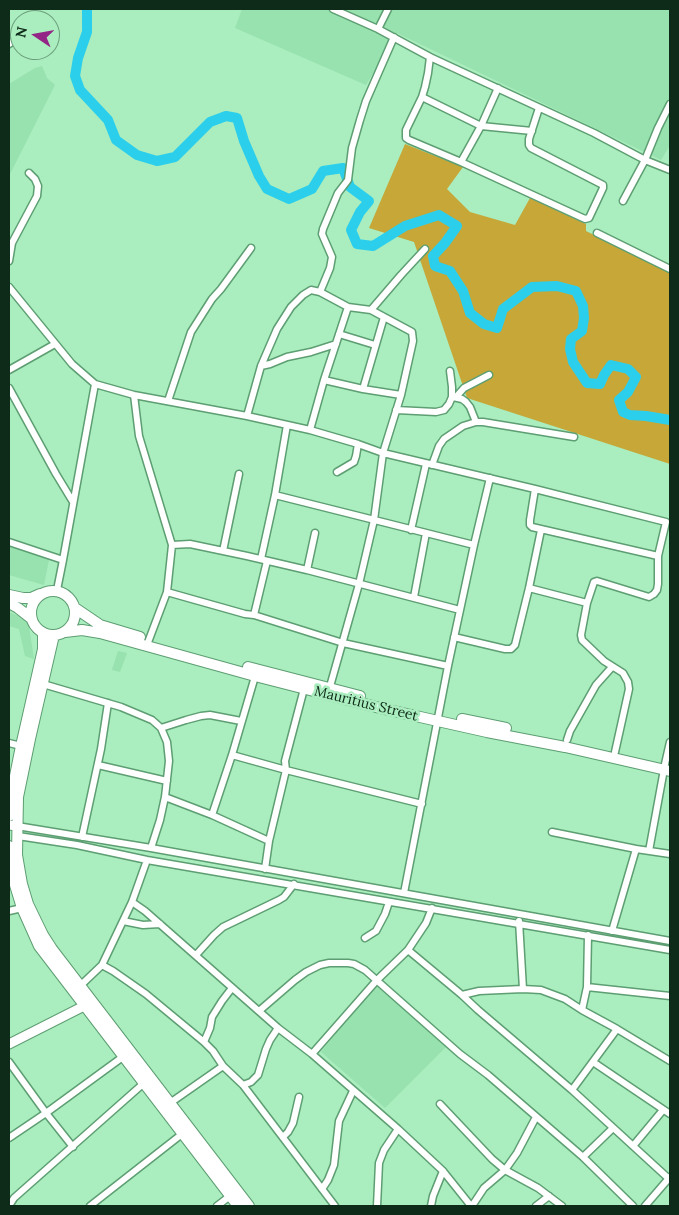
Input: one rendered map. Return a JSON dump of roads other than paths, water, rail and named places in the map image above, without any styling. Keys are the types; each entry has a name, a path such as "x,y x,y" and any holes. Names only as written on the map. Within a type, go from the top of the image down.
{"main road":[{"path":"9,595 31,598 43,592 50,590 63,592 69,596 75,608 76,615 70,628 59,634 43,633 34,625 31,612 32,604 36,597 43,592"},
{"path":"9,603 32,619"},
{"name":"Mauritius Street","path":"75,608 100,625 148,642 257,673 328,692 566,747 667,768"},
{"name":"Mauritius Street","path":"59,634 82,630 148,642"},
{"path":"9,816 10,796 42,649 43,633"},
{"path":"59,634 43,684 30,739 13,831 22,884 28,904 43,935 80,986 88,1004 124,1056 238,1206"},
{"name":"Mauritius Street","path":"437,717 567,740 667,768"},
{"path":"9,846 15,885 22,908 39,946 170,1104 249,1206"}],"street":[{"path":"333,9 378,29 430,57 594,133 645,160 670,170"},
{"path":"378,29 388,9"},
{"path":"320,292 330,268 332,257 322,234 338,192 348,180 352,148 366,101 394,38"},
{"path":"430,57 422,97 406,130 406,138 585,218 589,218 603,185 531,148 529,139 539,108"},
{"path":"461,162 482,126 498,88"},
{"path":"422,97 482,126 532,131"},
{"path":"622,201 645,160 670,104"},
{"path":"9,261 12,243 37,196 38,186 35,179 29,173"},
{"path":"597,233 670,269"},
{"path":"168,401 191,332 212,299 251,248"},
{"path":"371,310 425,249"},
{"path":"9,287 72,364 95,384 134,395 310,430 383,453 668,523 658,556 657,590 652,596 649,598 597,581 594,582 587,604 580,636 582,640 604,661 623,673 628,682 629,689 615,752"},
{"path":"246,416 261,366 277,329 291,307 311,290 320,292 348,307 371,310 412,332 413,341 401,395 383,453 374,520 359,584 328,692"},
{"path":"310,430 348,307"},
{"path":"362,389 384,316"},
{"path":"339,334 375,345"},
{"path":"9,370 55,344"},
{"path":"261,366 336,344"},
{"path":"450,371 454,397"},
{"path":"396,410 436,412 444,410 464,388 489,375"},
{"path":"324,380 362,389 401,395"},
{"path":"57,590 95,384"},
{"path":"9,388 73,502"},
{"path":"134,395 139,436 172,545 167,592 148,642"},
{"path":"454,397 466,402 476,422"},
{"path":"411,530 429,464 444,439 463,426 483,422 574,437"},
{"path":"254,615 287,425"},
{"path":"337,472 354,462 358,444"},
{"path":"223,551 239,474"},
{"path":"404,893 437,717 490,478"},
{"path":"535,489 530,520 532,527 658,556"},
{"path":"275,495 474,545"},
{"path":"454,637 505,649 511,649 515,645 541,530"},
{"path":"307,570 315,533"},
{"path":"414,597 426,533"},
{"path":"9,542 63,560"},
{"path":"172,545 190,544 264,560 460,610"},
{"path":"529,588 587,604"},
{"path":"167,592 254,615 343,643 448,666"},
{"path":"567,740 570,731 596,685 612,667"},
{"path":"212,815 257,673"},
{"path":"43,684 121,706 152,720 161,728 167,742 169,761 165,797 151,848"},
{"path":"265,869 269,841 286,770 285,761 305,685"},
{"path":"82,837 98,765 108,703"},
{"path":"161,728 200,716 210,715 241,721"},
{"path":"650,851 667,768 670,742"},
{"path":"9,744 21,746"},
{"path":"232,755 422,804"},
{"path":"98,765 167,781"},
{"path":"165,797 212,815 269,841"},
{"path":"13,831 82,837 151,848 670,941"},
{"path":"13,831 147,860 670,950"},
{"path":"552,832 670,854"},
{"path":"612,931 636,849"},
{"path":"80,986 102,965 132,902 147,860"},
{"path":"196,955 223,927 284,897 294,884"},
{"path":"132,902 146,911 278,1028 312,1054 398,1129 443,1171 472,1206 484,1188 505,1170 517,1153 536,1117"},
{"path":"366,938 372,935 380,925 389,902"},
{"path":"9,911 22,908"},
{"path":"312,1054 377,980 408,950 426,924 432,908"},
{"path":"521,914 519,923 523,990"},
{"path":"123,921 143,925 160,924"},
{"path":"582,1010 587,987 588,935"},
{"path":"408,950 572,1090 669,1177 645,1206"},
{"path":"259,1011 301,976 320,965 339,962 354,964 365,970 460,1054 488,1075 583,1158 633,1206"},
{"path":"102,965 146,994 213,1051 223,1066 243,1085 335,1206"},
{"path":"587,987 670,996"},
{"path":"204,1042 212,1017 232,988"},
{"path":"462,995 479,991 523,990 541,990 554,994 565,998 582,1010 670,1061"},
{"path":"9,1044 88,1004"},
{"path":"243,1085 251,1082 258,1075 266,1049 278,1028"},
{"path":"572,1090 617,1029"},
{"path":"9,1138 124,1056"},
{"path":"9,1062 73,1147"},
{"path":"593,1062 670,1114"},
{"path":"170,1104 223,1066"},
{"path":"9,1206 14,1198 144,1083"},
{"path":"322,1188 328,1180 334,1165 340,1121 354,1091"},
{"path":"283,1137 293,1123 299,1097"},
{"path":"440,1104 505,1170 538,1188 562,1206"},
{"path":"633,1146 663,1110"},
{"path":"583,1158 613,1128"},
{"path":"377,1206 379,1163 384,1150 398,1129"},
{"path":"90,1206 182,1134"},
{"path":"431,1206 443,1171"},
{"path":"217,1206 230,1196"},
{"path":"536,1206 549,1196"}],"waterway":[{"path":"87,9 87,32 78,58 75,76 80,90 108,120 116,140 137,155 157,161 175,157 210,122 226,116 237,118 244,141 259,176 267,189 289,199 312,189 323,171 343,168 350,187 369,201 360,212 351,230 357,244 373,246 405,226 439,215 457,226 433,256 435,266 450,271 463,291 470,313 484,324 497,328 503,309 532,287 557,286 576,291 583,306 584,318 582,331 571,339 570,349 573,362 587,383 600,384 611,365 628,369 636,377 628,392 619,400 623,412 630,415 670,420"}]}
